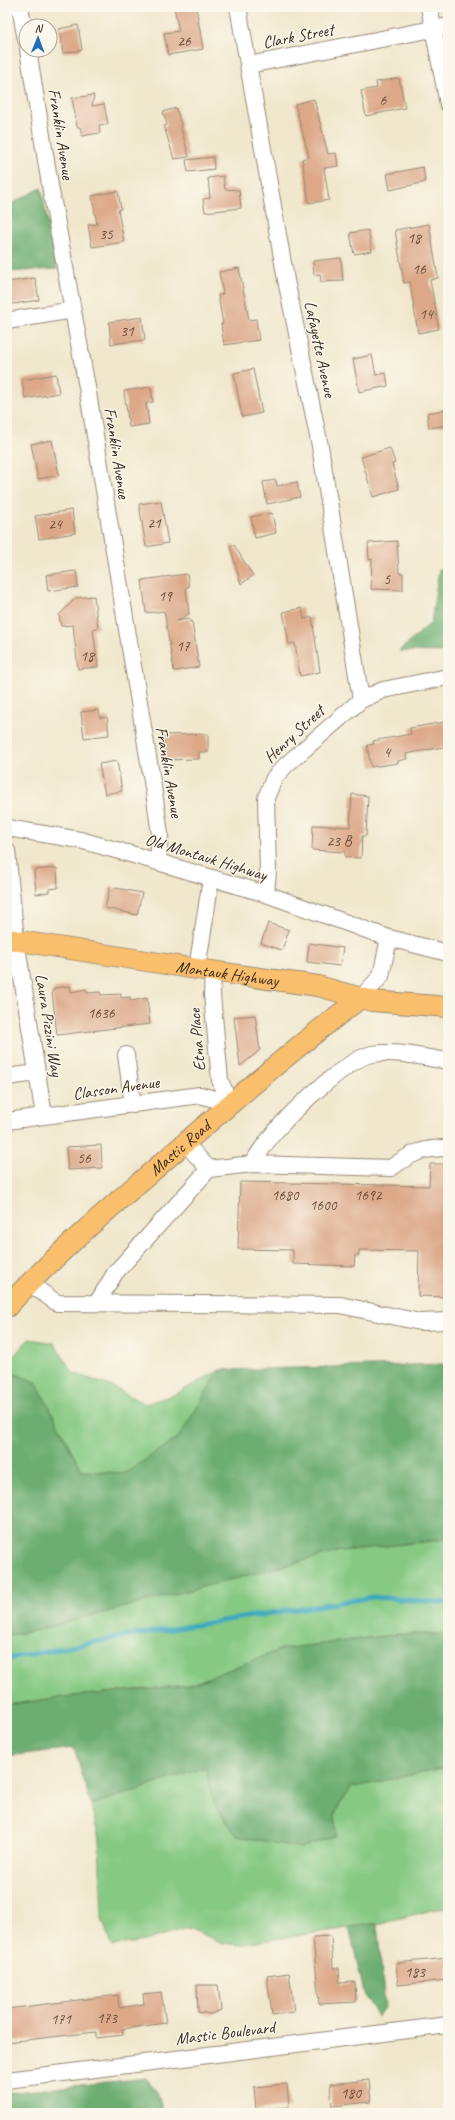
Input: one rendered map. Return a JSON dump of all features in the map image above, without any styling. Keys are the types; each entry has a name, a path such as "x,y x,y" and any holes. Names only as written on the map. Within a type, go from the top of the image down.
{"main road":[{"name":"Montauk Highway","path":"12,940 318,986 372,1001 448,1007"},
{"name":"Mastic Road","path":"7,1307 29,1283 114,1202 229,1104 361,998"}],"street":[{"path":"20,7 22,18"},
{"name":"Lafayette Avenue","path":"238,7 249,65 258,132 320,446 361,700"},
{"path":"429,7 441,27 448,104"},
{"name":"Clark Street","path":"249,65 441,27"},
{"name":"Franklin Avenue","path":"29,58 155,799 160,834 158,862"},
{"path":"7,321 73,310"},
{"name":"Henry Street","path":"266,894 268,871 266,798 274,778 287,764 361,700 383,690 448,677"},
{"name":"Old Montauk Highway","path":"7,828 80,840 158,862 211,879 266,894 389,938 448,953"},
{"name":"Laura Pizzini Way","path":"7,851 12,940 44,1116"},
{"name":"Etna Place","path":"211,879 205,970 212,995 220,1080 229,1104"},
{"path":"361,998 381,976 389,938"},
{"path":"252,1164 263,1146 280,1126 354,1061 371,1054 393,1054 448,1061"},
{"path":"126,1055 133,1105"},
{"path":"7,1077 37,1073"},
{"name":"Classon Avenue","path":"7,1121 200,1095 229,1104"},
{"path":"185,1143 209,1170"},
{"path":"97,1303 115,1273 209,1170 252,1164 391,1168 409,1155 430,1148 448,1148"},
{"path":"29,1283 57,1303 340,1306 420,1322 448,1321"},
{"name":"Mastic Boulevard","path":"7,2080 448,2025"}],"green space":[{"path":"41,188 57,269 7,272 7,206"},
{"path":"448,568 448,652 399,651 431,623 439,569"},
{"path":"29,1339 54,1343 73,1373 111,1386 145,1404 176,1394 220,1370 179,1437 126,1473 82,1471 36,1382 7,1371 7,1363"},
{"path":"448,1364 448,1539 341,1551 33,1631 7,1635 7,1371 36,1382 82,1471 126,1473 179,1437 220,1370"},
{"path":"448,1539 448,1634 399,1634 282,1649 190,1685 63,1697 7,1705 7,1635 33,1631 341,1551"},
{"path":"399,1634 448,1634 448,1767 350,1788 335,1813 336,1836 301,1848 237,1836 213,1803 206,1767 91,1805 74,1748 7,1756 7,1705 63,1697 190,1685 282,1649"},
{"path":"206,1767 213,1803 336,1836 335,1813 350,1788 448,1767 448,1906 381,1923 237,1945 223,1943 188,1928 144,1941 112,1946 102,1918 99,1839 91,1805"},
{"path":"377,1923 385,2006 378,2016 365,1997 349,1927"},
{"path":"146,2078 157,2091 164,2113 7,2113 7,2093"}],"building":[{"path":"174,7 196,7 203,49 168,55 164,33 179,31"},
{"path":"78,25 82,50 63,53 59,29"},
{"path":"399,78 405,108 366,116 361,91 377,88 376,82"},
{"path":"94,95 92,106 104,104 108,124 99,125 100,133 82,136 80,127 77,127 72,98"},
{"path":"314,99 328,154 336,153 338,166 324,168 329,200 309,203 302,159 309,157 295,104"},
{"path":"176,108 189,157 174,159 164,126 167,125 163,112"},
{"path":"213,157 214,169 188,172 186,160"},
{"path":"423,167 425,182 390,190 387,174"},
{"path":"223,176 225,189 239,190 241,208 205,212 203,199 210,198 208,178"},
{"path":"118,191 121,209 118,210 124,242 92,247 88,225 97,224 92,196"},
{"path":"429,224 438,278 430,280 439,329 418,333 410,282 404,283 395,230"},
{"path":"368,230 372,251 354,254 350,233"},
{"path":"341,258 343,281 321,282 320,274 314,275 313,261"},
{"path":"239,268 249,320 256,319 259,340 224,345 221,324 223,324 218,295 223,294 219,272"},
{"path":"35,278 39,300 7,305 7,282"},
{"path":"142,317 145,340 111,344 109,322"},
{"path":"372,355 376,375 386,373 388,386 359,392 353,359"},
{"path":"253,369 262,413 242,417 234,373"},
{"path":"56,374 59,393 25,399 22,380"},
{"path":"151,387 153,402 146,403 149,424 129,427 124,391"},
{"path":"448,409 448,425 429,428 427,413"},
{"path":"52,440 59,475 38,479 31,444"},
{"path":"390,448 395,463 392,464 399,489 373,497 361,457"},
{"path":"276,480 277,486 297,482 300,497 267,504 263,482"},
{"path":"161,501 168,543 146,547 139,504"},
{"path":"72,510 75,533 39,539 35,516"},
{"path":"272,513 276,533 255,538 251,517"},
{"path":"397,541 399,573 403,573 403,590 371,589 372,559 369,560 368,543"},
{"path":"234,545 253,576 241,584 230,546"},
{"path":"76,571 78,587 48,591 46,575"},
{"path":"187,574 189,587 186,587 189,614 177,621 189,619 190,622 192,622 199,667 174,671 164,611 146,613 142,580"},
{"path":"94,596 98,628 93,629 98,667 78,669 73,625 61,626 59,615 76,598"},
{"path":"302,608 304,619 312,617 320,672 300,676 295,643 289,644 283,612"},
{"path":"99,710 100,718 107,717 109,735 84,738 81,712"},
{"path":"445,722 448,746 406,754 407,759 398,761 398,763 371,767 367,745 374,744 373,741 411,734 410,728"},
{"path":"208,734 208,752 199,752 199,759 164,760 164,735"},
{"path":"117,761 122,791 105,794 99,764"},
{"path":"352,794 368,796 366,836 362,836 361,858 345,857 345,852 312,850 313,825 350,827"},
{"path":"57,868 58,888 49,889 49,892 36,894 34,870"},
{"path":"110,887 142,893 137,915 105,908"},
{"path":"268,923 289,930 282,950 261,943"},
{"path":"309,943 343,948 340,966 307,962"},
{"path":"70,986 71,992 86,989 87,993 100,992 101,995 121,994 121,998 130,997 131,1001 147,998 150,1024 57,1035 52,991 55,988"},
{"path":"255,1015 260,1050 240,1066 234,1017"},
{"path":"101,1145 102,1168 68,1170 66,1147"},
{"path":"430,1164 448,1164 448,1297 418,1296 419,1251 359,1250 359,1255 355,1255 354,1266 293,1264 293,1250 238,1249 240,1182 429,1186"},
{"path":"331,1936 333,1968 339,1968 340,1983 355,1982 356,2002 319,2004 313,1937"},
{"path":"448,1958 448,1980 398,1985 396,1963"},
{"path":"289,1973 294,2012 272,2015 267,1976"},
{"path":"197,1985 218,1985 221,2010 211,2014 198,2012"},
{"path":"161,1992 166,2023 122,2029 123,2035 96,2038 96,2032 7,2042 7,2009 118,1995 119,2008 144,2004 143,1994"},
{"path":"369,2080 371,2102 332,2106 330,2084"},
{"path":"287,2084 289,2107 256,2110 254,2087"}],"waterway":[{"path":"7,1659 127,1636 373,1597 448,1603"}]}
